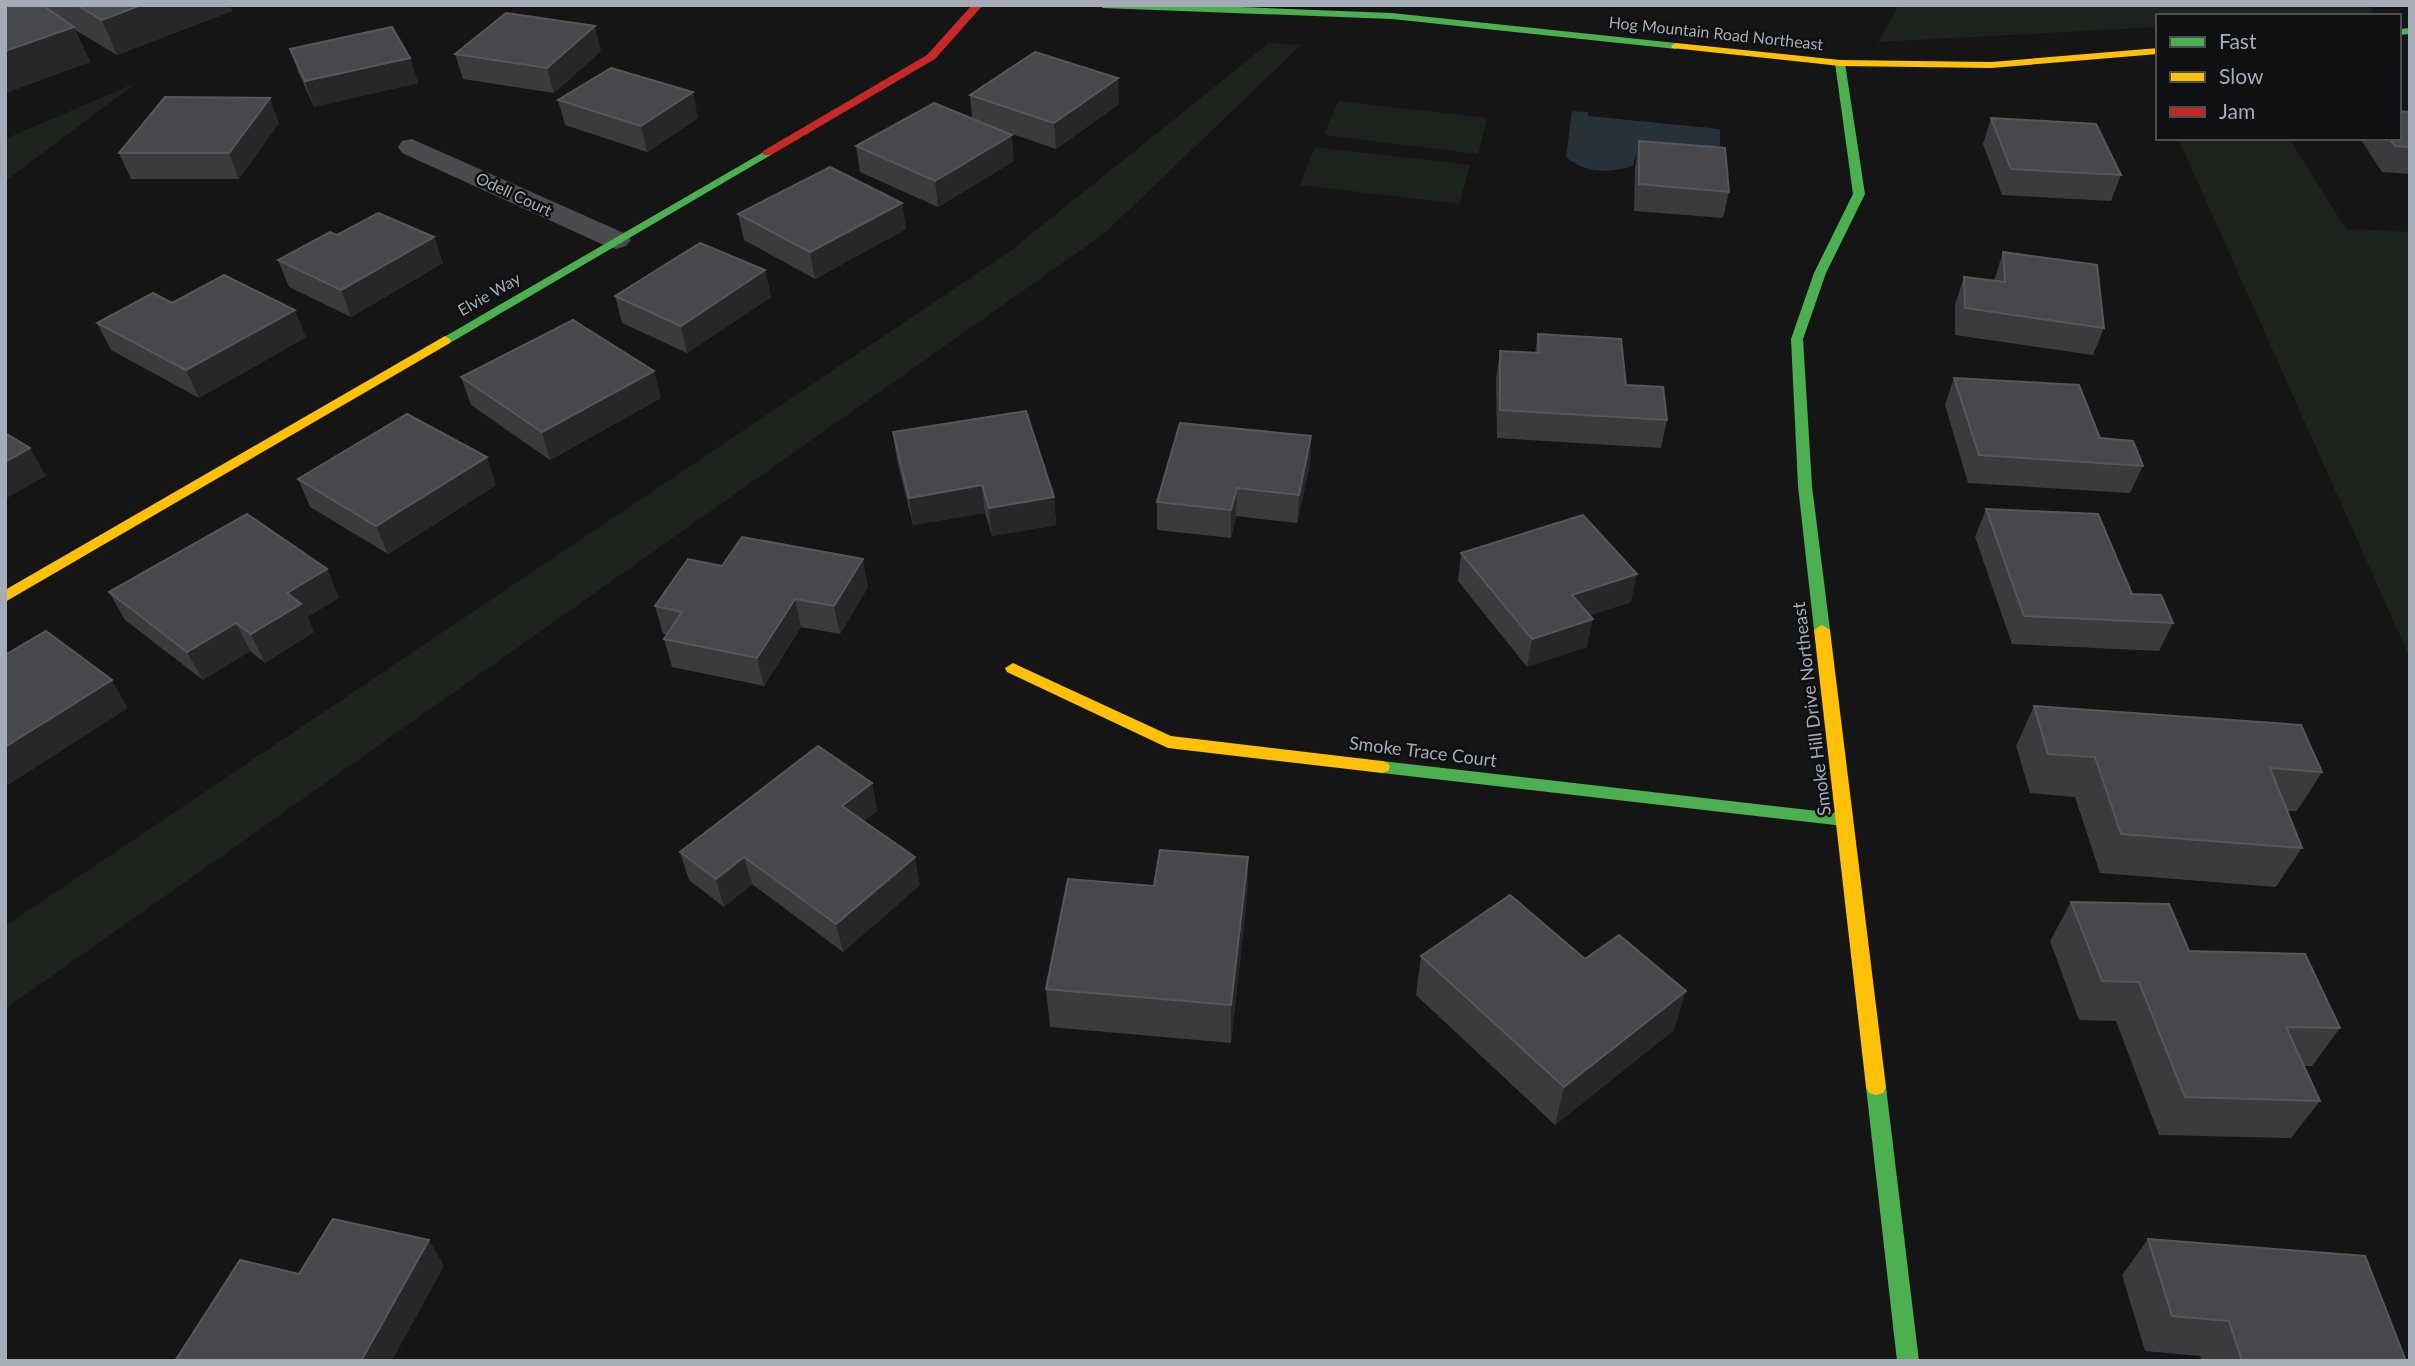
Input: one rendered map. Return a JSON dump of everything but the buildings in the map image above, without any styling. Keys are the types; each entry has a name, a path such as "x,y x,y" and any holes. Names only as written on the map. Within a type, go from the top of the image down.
{"street":[{"name":"Elvie Way","path":"5,597 931,57 978,5"},
{"name":"Hog Mountain Road Northeast","path":"1103,5 1396,10 1840,64 1991,65 2156,51"},
{"name":"Smoke Hill Drive Northeast","path":"1840,64 1859,194 1820,273 1797,339 1805,486 1908,1361"},
{"name":"Odell Court","path":"412,147 616,240"},
{"name":"Smoke Trace Court","path":"1013,668 1168,742 1844,820"}],"shaded area":[{"path":"1899,5 2369,5 2374,14 2156,14 2156,27 1878,42"},
{"path":"1269,43 1301,45 1105,233 5,1009 5,926 1009,252"},
{"path":"138,82 5,181 5,139"},
{"path":"1338,101 1487,118 1478,154 1324,135"},
{"path":"1572,111 1588,112 1588,116 1720,129 1720,171 1696,161 1636,155 1633,166 1624,168 1607,171 1582,167 1566,157"},
{"path":"2179,140 2290,140 2346,229 2410,232 2410,658"},
{"path":"1315,147 1470,165 1459,204 1300,185"}],"traffic: fast":[{"path":"1103,5 1392,16 1676,46"},
{"path":"2401,32 2410,31"},
{"path":"1822,630 1805,486 1797,339 1820,273 1859,194 1840,63"},
{"path":"445,340 767,153"},
{"path":"1382,767 1844,820"},
{"path":"1876,1087 1908,1361"}],"traffic: slow":[{"path":"1676,46 1840,63 1991,65 2156,51"},
{"path":"5,597 445,340"},
{"path":"1822,630 1876,1087"},
{"path":"1013,668 1168,742 1382,767"}],"traffic: jam":[{"path":"767,153 931,57 978,5"}]}
